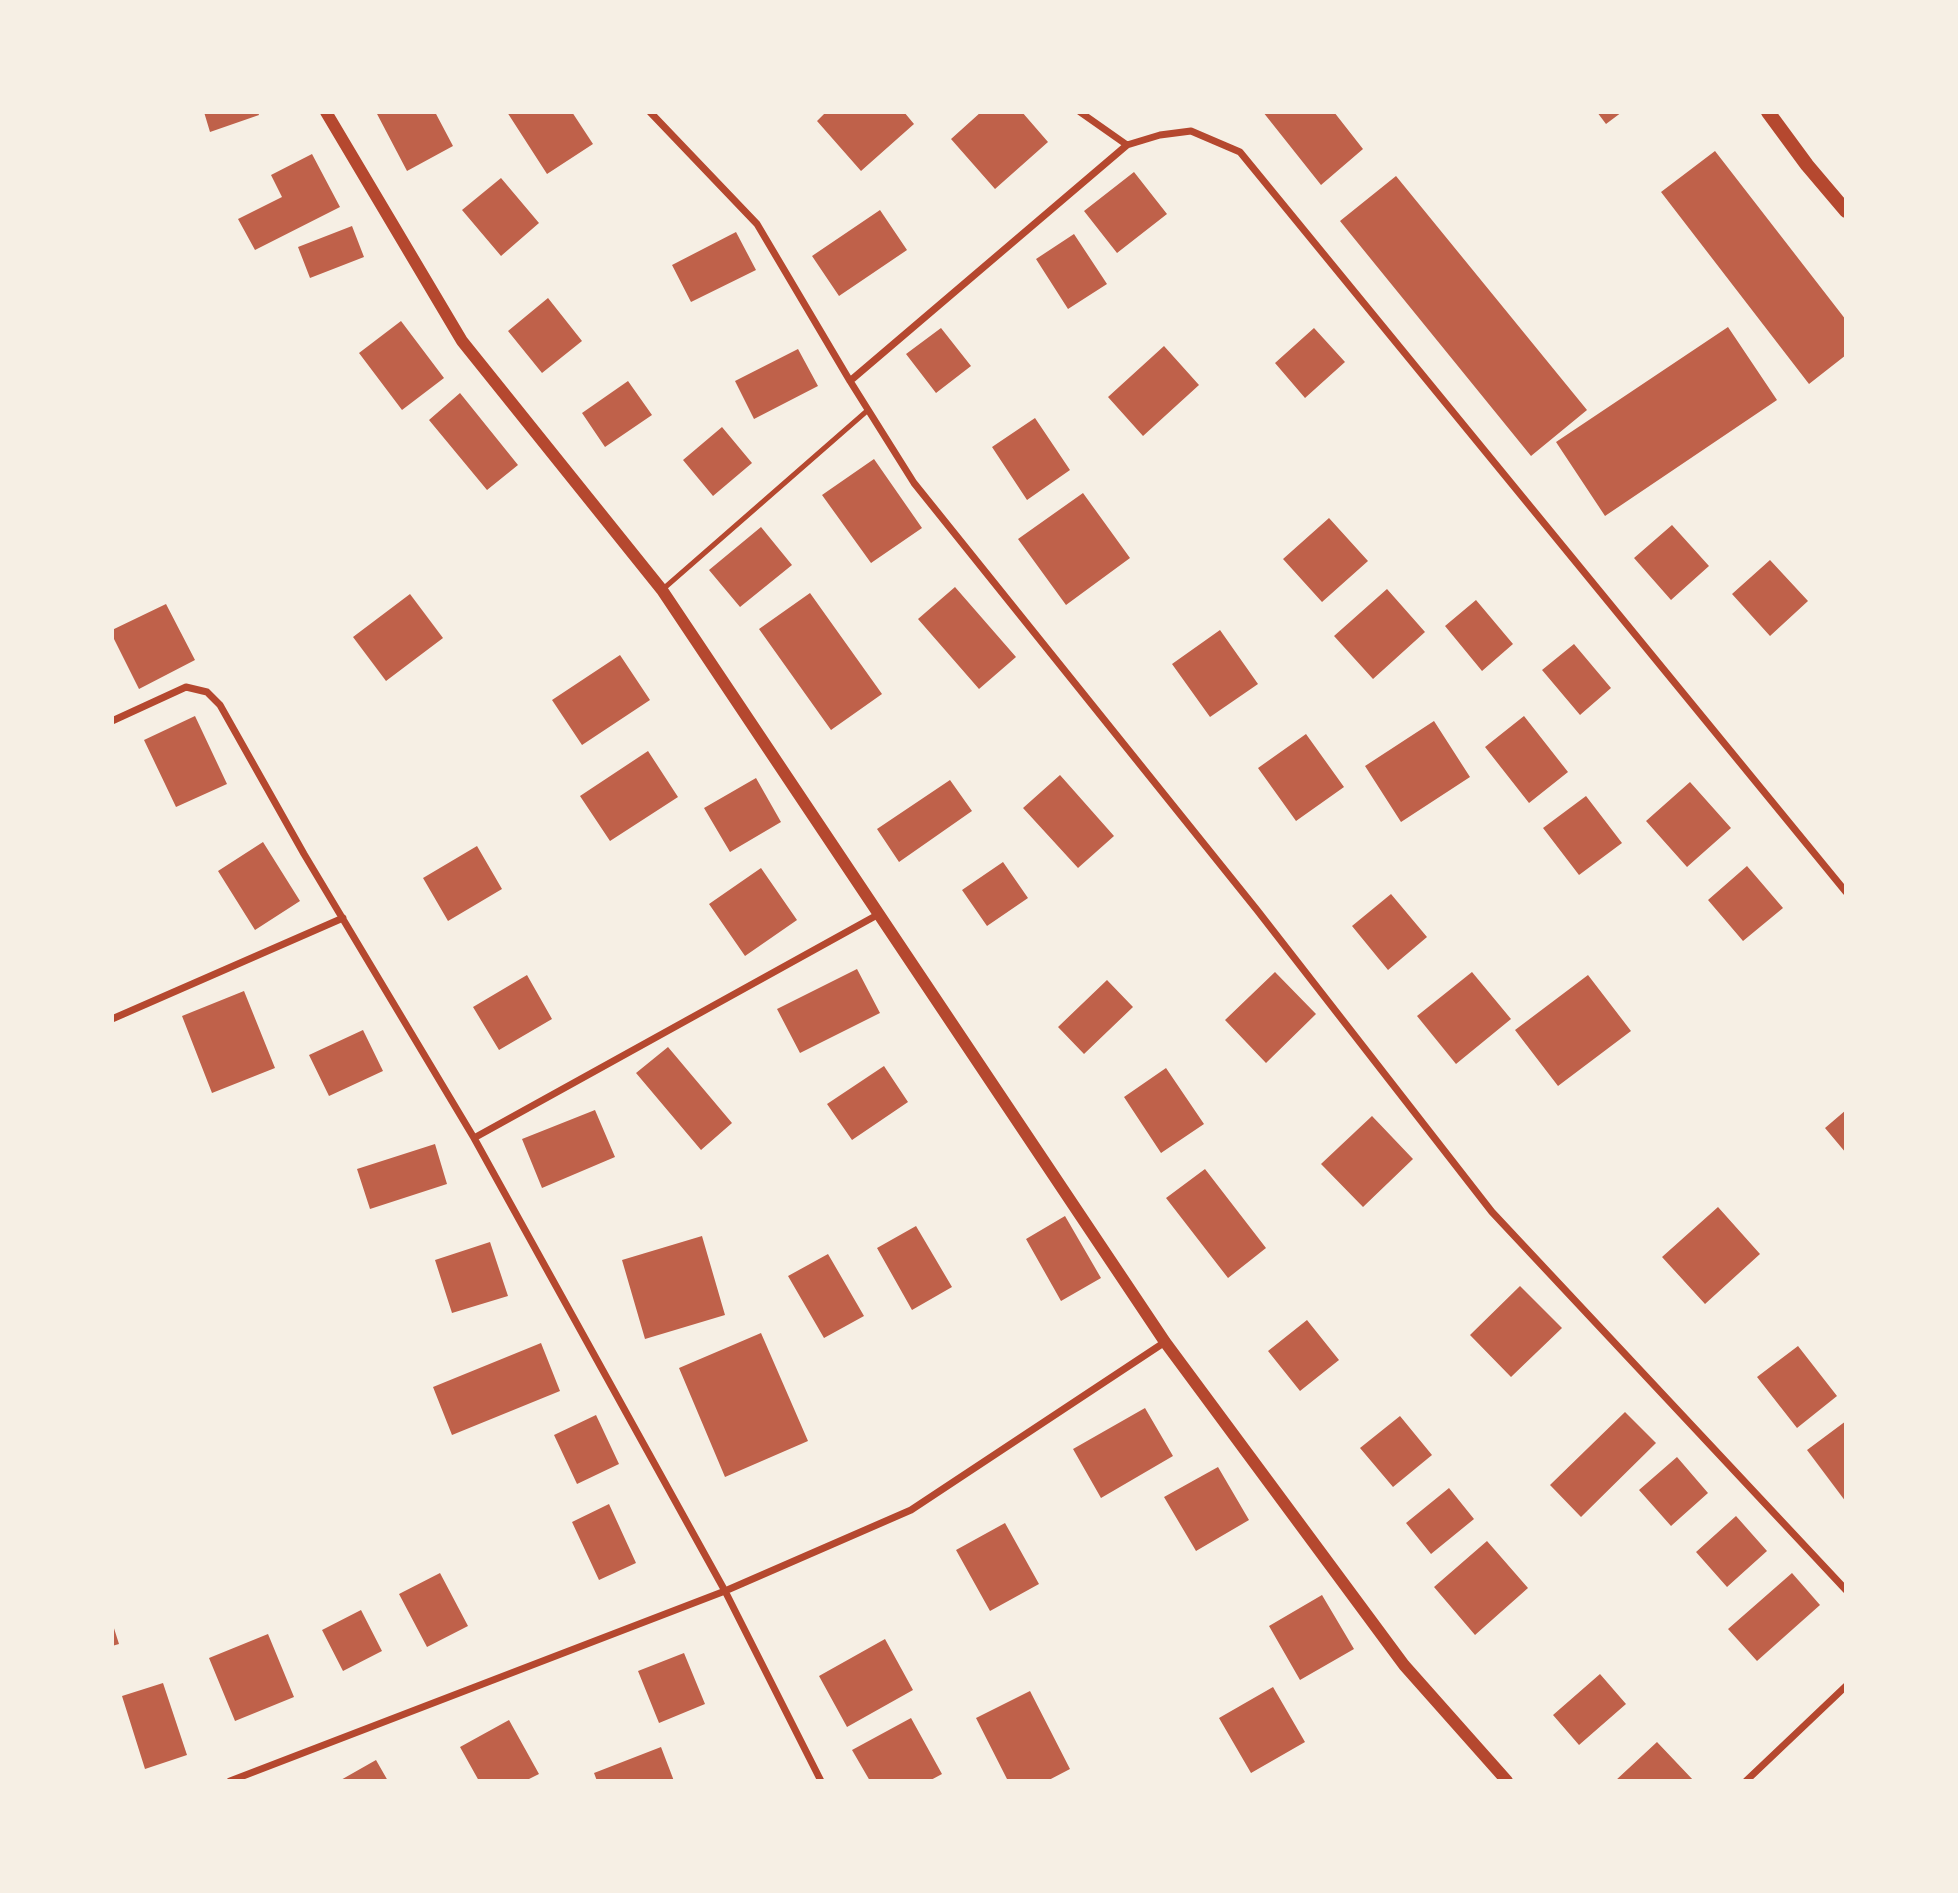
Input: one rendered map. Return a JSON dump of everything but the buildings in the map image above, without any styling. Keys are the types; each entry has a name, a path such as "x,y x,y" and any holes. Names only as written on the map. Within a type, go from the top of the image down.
{"main road":[{"path":"1768,112 1807,165 1846,211"}],"street":[{"path":"326,112 462,341 662,590 1165,1342 1404,1665 1507,1781"},
{"path":"650,112 757,224 914,483 1257,910 1492,1212 1846,1590"},
{"path":"1080,112 1127,145"},
{"path":"850,381 1127,145 1160,135 1191,131 1240,152 1846,892"},
{"path":"112,721 186,687 206,692 220,705 304,854 474,1138 725,1591 821,1781"},
{"path":"474,1138 879,914"},
{"path":"112,1018 343,918"},
{"path":"229,1781 725,1591 911,1510 1165,1342"},
{"path":"1746,1781 1846,1686"}],"lane":[{"path":"662,590 868,410"}]}
